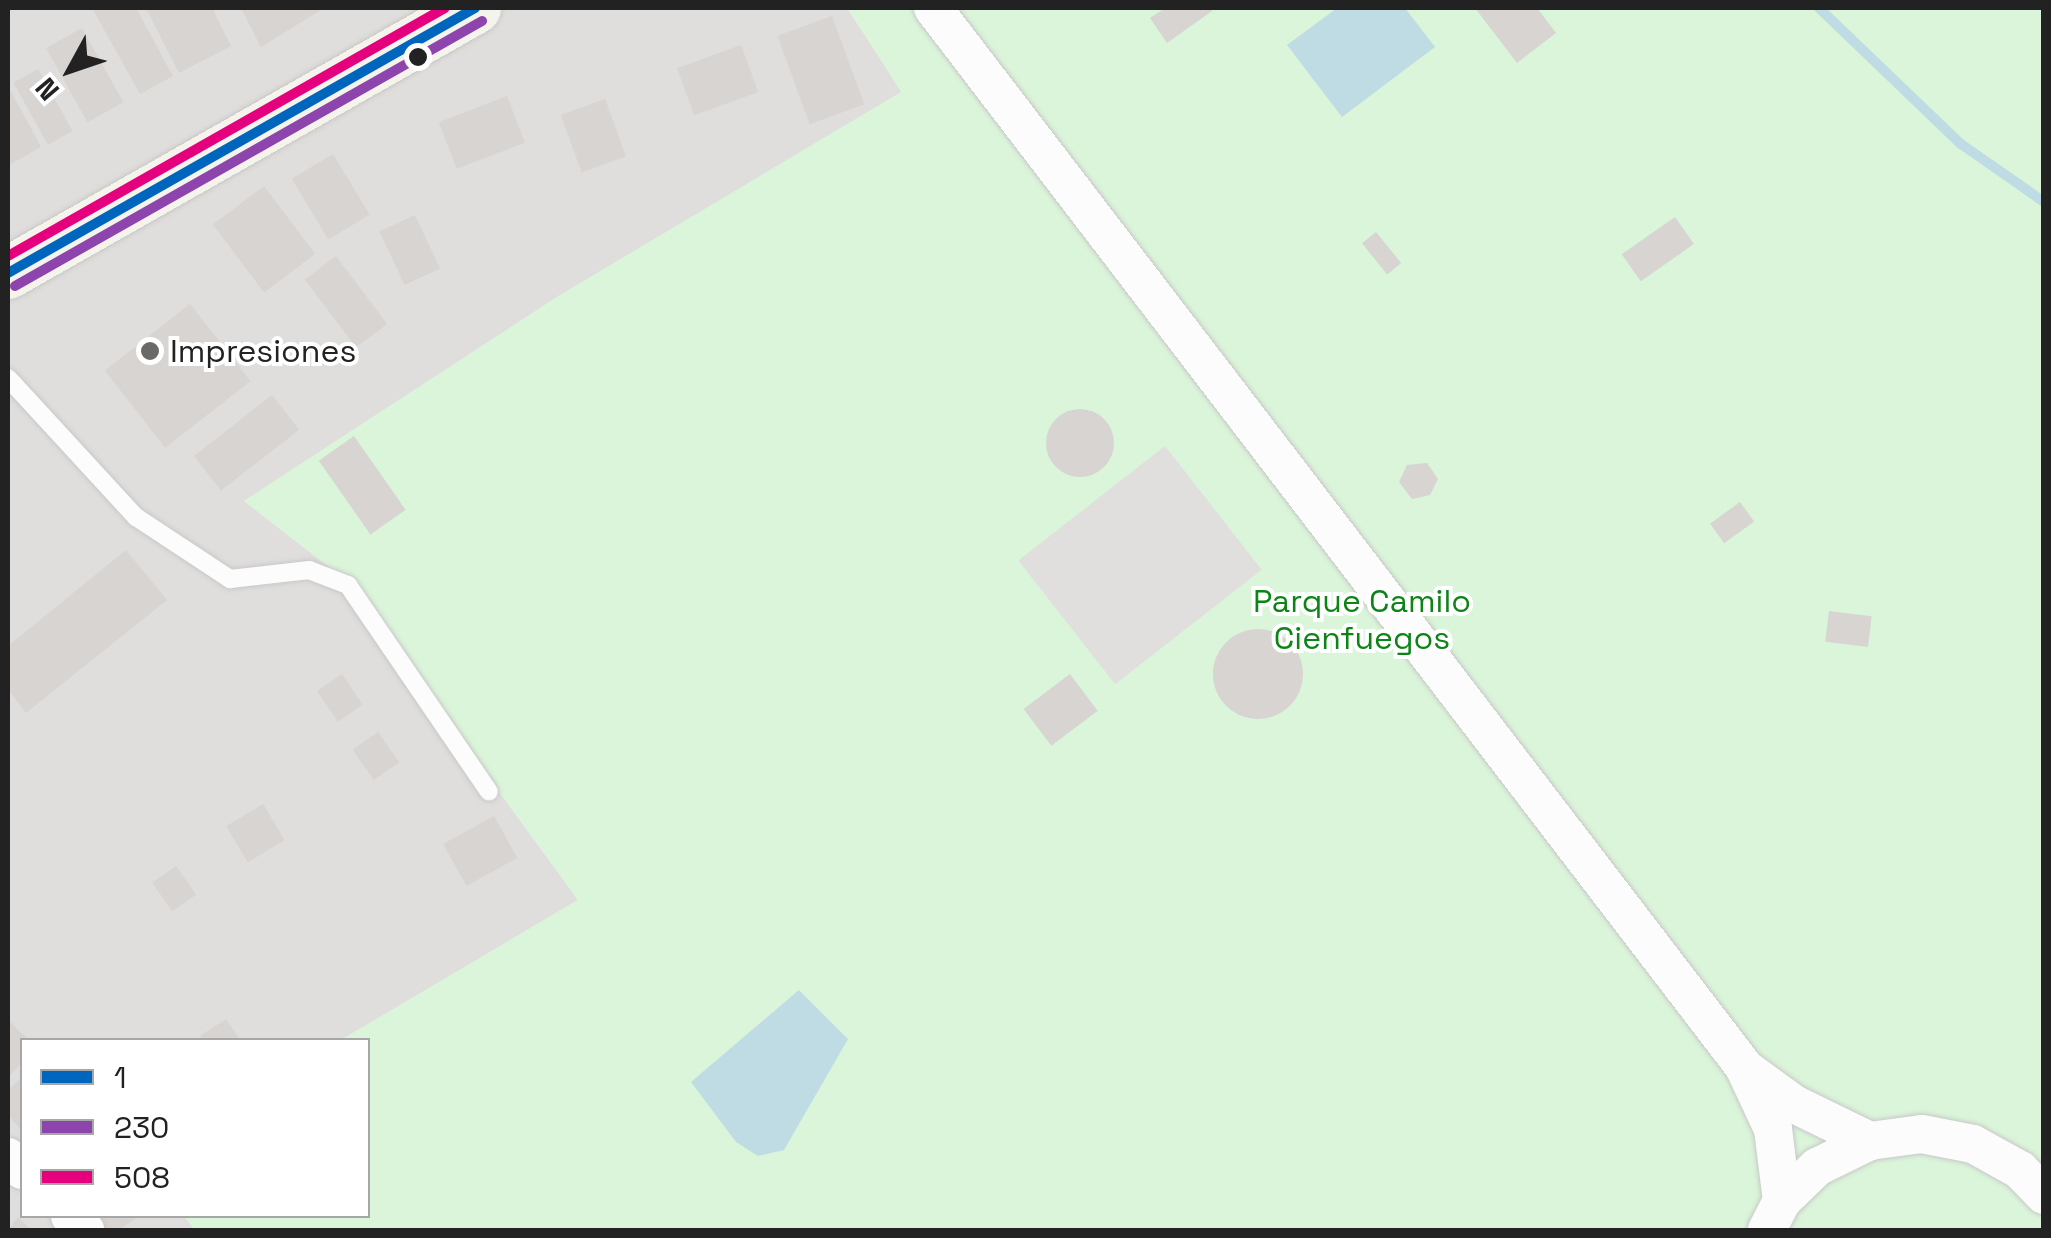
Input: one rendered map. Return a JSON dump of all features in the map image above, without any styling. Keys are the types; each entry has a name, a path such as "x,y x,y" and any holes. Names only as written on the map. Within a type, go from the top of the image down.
{"main road":[{"path":"8,273 475,8"}],"street":[{"path":"933,8 1744,1067 1772,1129 1775,1216"},
{"path":"1744,1067 1794,1104 1870,1141"},
{"path":"1775,1216 1817,1167 1870,1141 1922,1134 1974,1144 2020,1170 2044,1195"}],"lane":[{"path":"8,378 136,517 230,579 309,570 348,585 489,792"}],"shaded area":[{"path":"8,8 847,8 902,92 557,297 244,501 343,578 578,900 344,1038 20,1038 20,1218 186,1218 195,1230 8,1230"},
{"path":"1165,446 1262,570 1115,684 1018,561"}],"green space":[{"name":"Parque Camilo Cienfuegos","path":"848,8 2043,8 2043,1230 195,1230 186,1218 370,1218 370,1038 344,1038 578,900 343,578 244,501 557,297 901,92"}],"water":[{"path":"1337,8 1405,8 1435,47 1342,117 1287,45"},
{"path":"799,990 848,1039 784,1150 758,1156 736,1142 691,1082"}],"building":[{"path":"92,8 136,8 173,76 140,94"},
{"path":"146,8 212,8 231,46 179,73"},
{"path":"241,8 324,8 261,47"},
{"path":"1165,8 1212,11 1167,43 1150,18"},
{"path":"1475,8 1537,8 1556,33 1517,63"},
{"path":"832,16 864,104 810,124 777,36"},
{"path":"82,28 123,102 87,122 46,48"},
{"path":"741,45 758,92 694,115 677,68"},
{"path":"38,69 72,131 48,145 14,83"},
{"path":"8,86 41,147 9,165 8,162"},
{"path":"507,96 525,143 457,169 439,122"},
{"path":"605,99 626,156 582,172 561,115"},
{"path":"333,154 370,215 328,240 292,179"},
{"path":"264,186 315,254 264,292 213,225"},
{"path":"415,215 440,268 405,285 380,231"},
{"path":"1675,217 1694,244 1641,281 1622,254"},
{"path":"1376,232 1401,263 1387,274 1362,243"},
{"path":"336,256 387,324 356,347 305,279"},
{"path":"190,304 250,381 165,448 105,370"},
{"path":"272,395 299,430 221,491 194,456"},
{"path":"1080,409 1104,419 1114,443 1104,467 1080,477 1056,467 1046,443 1056,419"},
{"path":"354,436 406,510 370,534 319,461"},
{"path":"1427,463 1438,479 1430,495 1412,499 1399,482 1407,465"},
{"path":"1740,502 1754,521 1724,543 1710,524"},
{"path":"126,550 167,600 26,713 8,689 8,646"},
{"path":"1829,611 1872,616 1868,647 1825,642"},
{"path":"1258,629 1283,637 1295,649 1303,674 1295,699 1283,711 1258,719 1233,711 1221,699 1213,674 1221,649 1233,637"},
{"path":"342,674 363,705 338,721 317,691"},
{"path":"1070,674 1098,711 1051,746 1024,709"},
{"path":"378,732 399,762 374,780 353,750"},
{"path":"263,804 285,840 248,862 226,826"},
{"path":"494,816 517,858 467,886 443,844"},
{"path":"176,866 196,895 172,911 152,883"},
{"path":"226,1019 239,1038 202,1038"},
{"path":"8,1020 27,1038 20,1038 20,1064 8,1078"},
{"path":"20,1079 20,1129 8,1115 8,1090"},
{"path":"18,1217 31,1230 8,1230"},
{"path":"97,1218 136,1218 119,1230 106,1230"}],"waterway":[{"path":"1819,8 1961,144 2044,202"}],"transit line":[{"name":"508","path":"8,256 445,8"},
{"name":"1","path":"8,273 475,8"},
{"name":"230","path":"15,286 482,21"}],"place":[{"name":"Impresiones","path":"150,351"}]}
